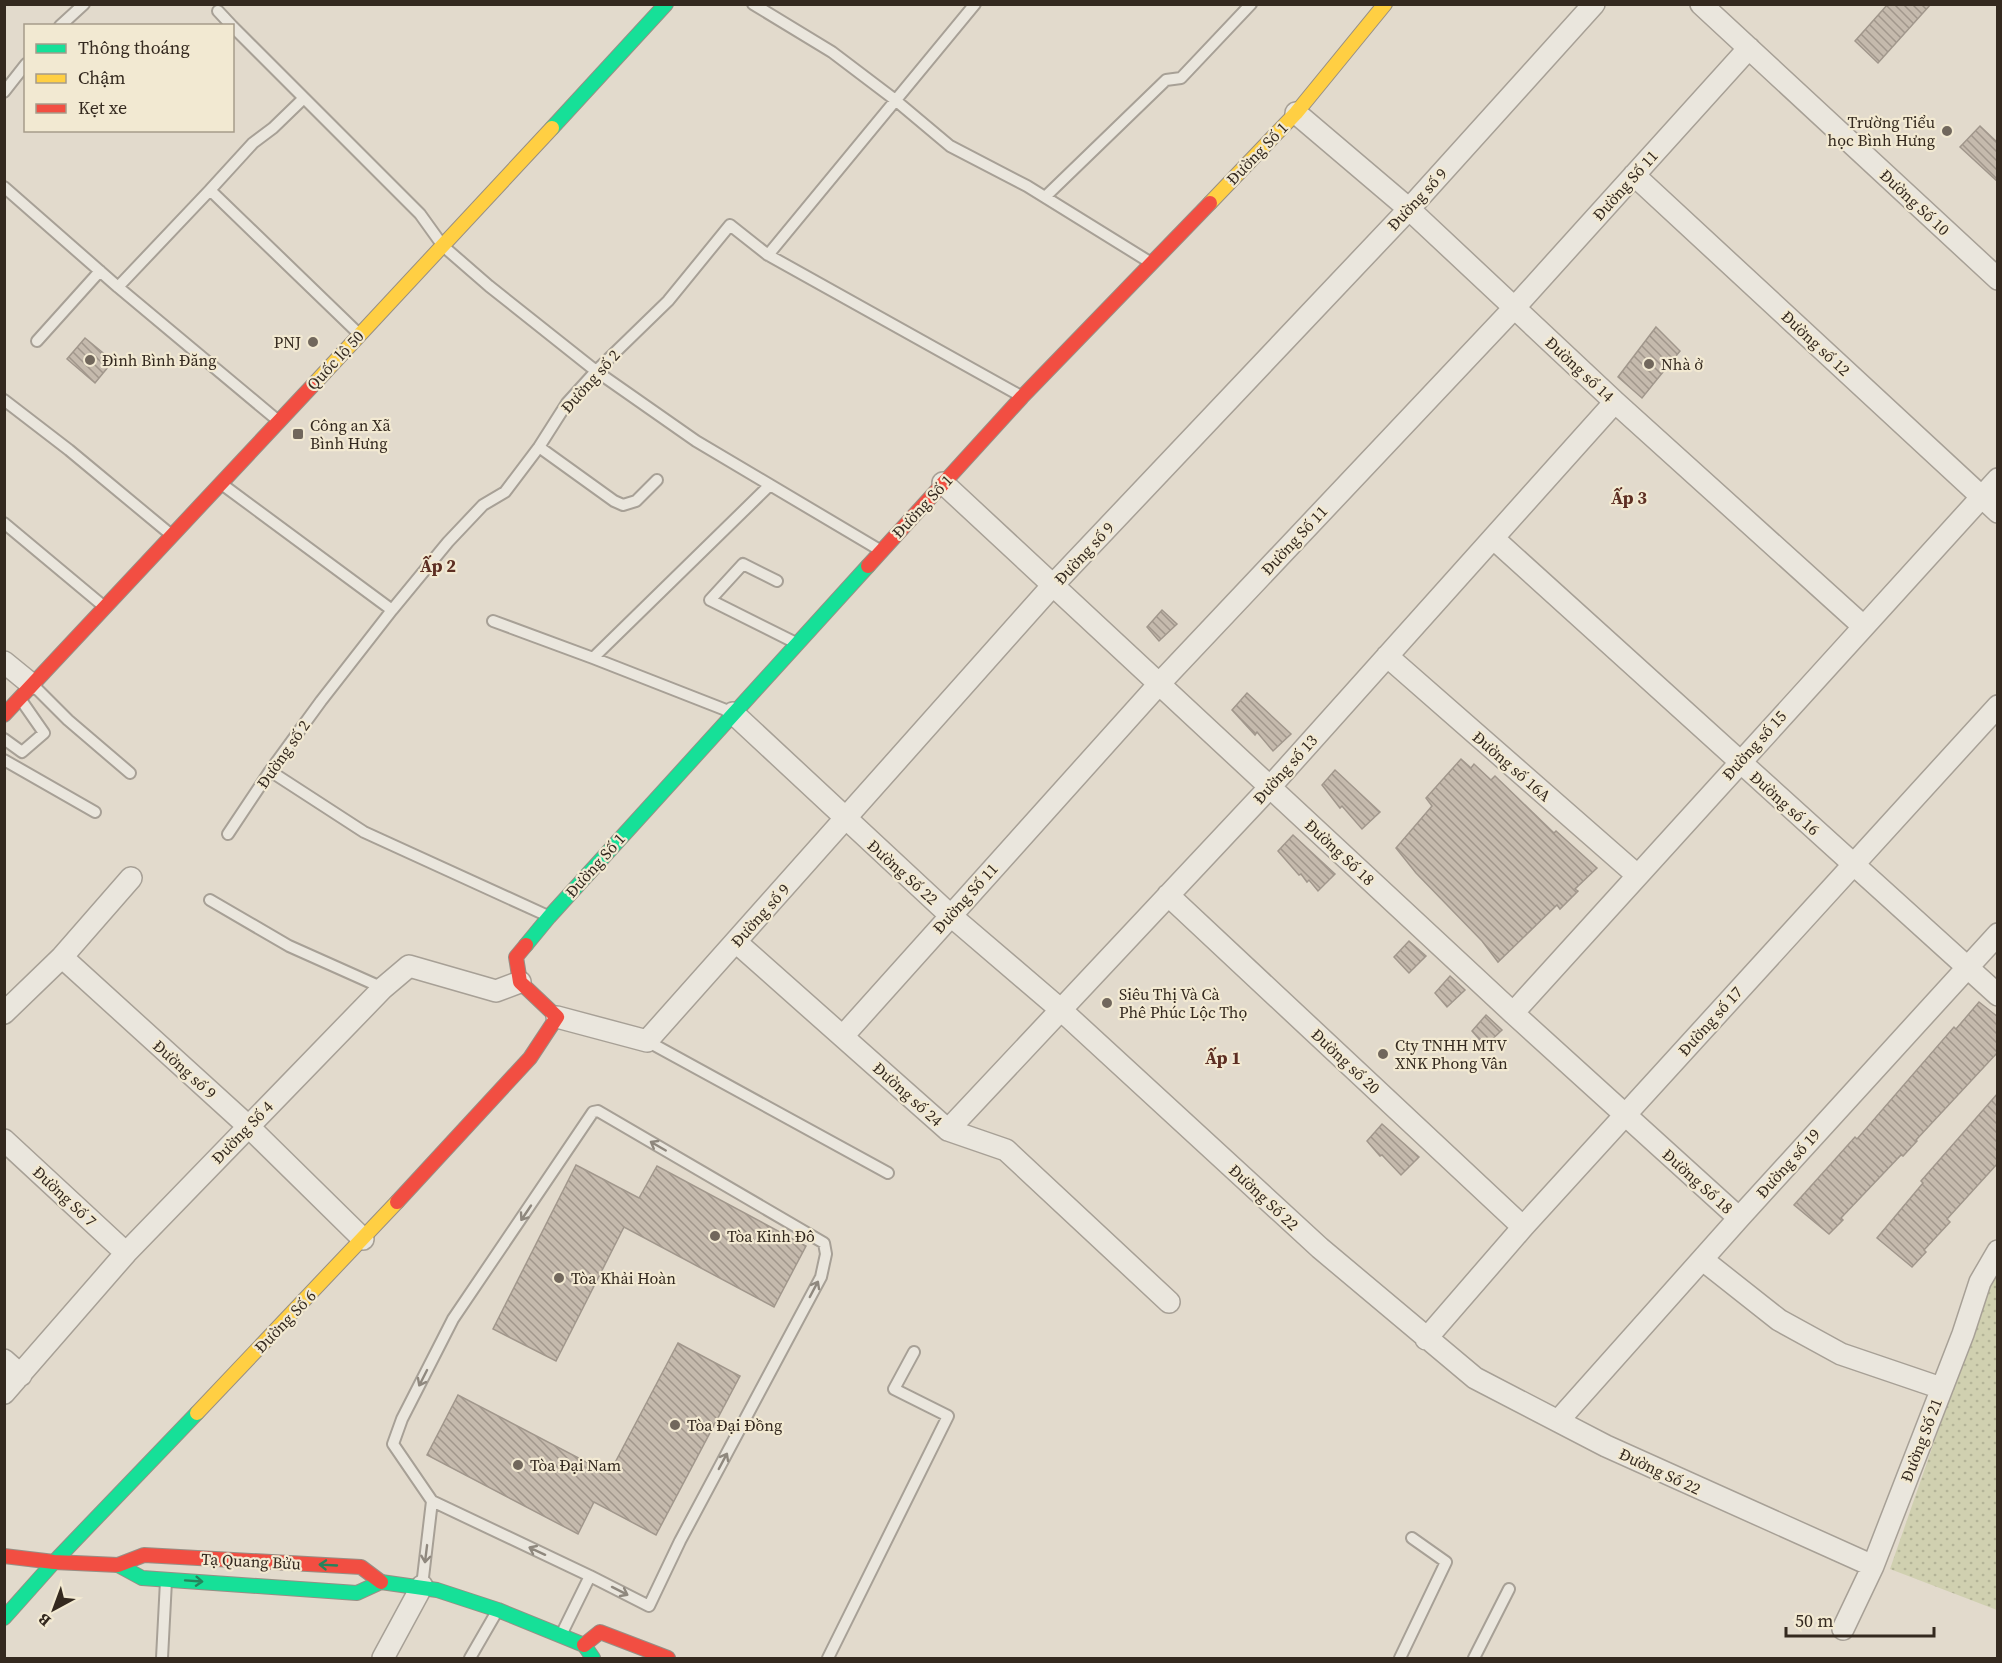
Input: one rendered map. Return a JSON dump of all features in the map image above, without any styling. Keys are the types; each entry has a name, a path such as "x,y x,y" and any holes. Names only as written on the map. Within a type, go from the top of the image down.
{"street":[{"name":"Quốc lộ 50","path":"4,716 103,607 444,246 666,4"},
{"name":"Đường Số 1","path":"520,982 516,957 549,917 1022,397 1296,113 1386,4"},
{"name":"Đường số 9","path":"647,1041 1053,585 1409,209 1594,4"},
{"name":"Đường Số 10","path":"1701,4 1998,279"},
{"name":"Đường Số 11","path":"843,1036 1159,684 1515,307 1749,48"},
{"name":"Đường số 14","path":"1296,113 1409,209 1616,402 1863,626"},
{"name":"Đường số 12","path":"1634,175 1998,512"},
{"name":"Đường số 13","path":"948,1130 1060,1008 1270,787 1616,402"},
{"name":"Đường số 15","path":"1513,1013 1998,479"},
{"name":"Đường Số 18","path":"943,483 1513,1013 1739,1218"},
{"name":"Đường số 16","path":"1493,538 1998,995"},
{"name":"Đường số 16A","path":"1387,656 1637,875"},
{"path":"4,662 26,691"},
{"name":"Đường số 17","path":"1426,1339 1523,1227 1998,706"},
{"name":"Đường Số 22","path":"733,713 950,915 1060,1008 1320,1248 1475,1378 1617,1451 1873,1566"},
{"path":"4,1013 62,957 131,878"},
{"name":"Đường số 20","path":"1168,895 1523,1227"},
{"name":"Đường số 19","path":"1558,1421 1998,934"},
{"name":"Đường số 24","path":"736,942 948,1130 1006,1150 1169,1302"},
{"name":"Đường số 9","path":"62,957 248,1126 363,1239"},
{"name":"Đường Số 4","path":"4,1393 126,1253 383,988 409,966 496,991 520,982"},
{"path":"520,982 557,1017 647,1041"},
{"name":"Đường Số 6","path":"4,1618 54,1562 363,1239 530,1058 557,1017"},
{"name":"Đường Số 7","path":"4,1140 126,1253"},
{"name":"Đường Số 21","path":"1842,1629 1873,1566 1963,1334 1980,1282 1998,1251"},
{"path":"1703,1260 1779,1320 1842,1354 1941,1388"},
{"path":"4,1360 21,1375"},
{"name":"Tạ Quang Bửu","path":"6,1554 54,1562 118,1565 144,1555 361,1567 381,1582"},
{"name":"Tạ Quang Bửu","path":"118,1565 142,1578 357,1593 381,1582 422,1586 498,1610 584,1645"},
{"path":"383,1659 422,1586"},
{"path":"593,1659 584,1645 600,1632 668,1659"}],"lane":[{"path":"62,24 84,4"},
{"path":"753,4 832,52 894,99 950,146 1044,197 1151,263"},
{"path":"975,4 894,99 768,255 1022,397"},
{"path":"1044,197 1166,80 1181,78 1251,4"},
{"path":"218,11 230,24"},
{"path":"234,28 420,214 444,246 489,286 596,371 696,441 881,551"},
{"path":"4,92 24,67"},
{"path":"118,287 253,143 273,128 304,98"},
{"path":"4,187 99,271 278,421"},
{"path":"210,190 360,334"},
{"name":"Đường số 2","path":"228,834 321,701 448,542 483,505 505,492 539,447 567,403 596,371 668,301 730,225 768,255"},
{"path":"37,341 99,271"},
{"path":"4,400 69,450 172,536"},
{"path":"539,447 614,501 623,505 636,501 657,480"},
{"path":"221,484 392,610"},
{"path":"593,658 770,485"},
{"path":"4,523 103,607"},
{"path":"777,581 743,564 710,600 797,643"},
{"path":"493,621 733,713"},
{"path":"4,739 22,752 44,733 26,691"},
{"path":"26,691 68,720 130,772"},
{"path":"4,760 94,812"},
{"path":"270,771 364,832 549,917"},
{"path":"210,900 289,946 383,988"},
{"path":"647,1041 888,1173"},
{"path":"598,1111 824,1243 826,1254 821,1277 680,1541 649,1606 590,1576 432,1501 393,1444 402,1419 453,1319 592,1112 598,1111"},
{"path":"828,1659 948,1416 894,1389 914,1352"},
{"path":"422,1586 432,1501"},
{"path":"1400,1659 1446,1562 1412,1538"},
{"path":"560,1636 590,1576"},
{"path":"162,1659 166,1579"},
{"path":"1474,1659 1509,1590"},
{"path":"470,1659 498,1610"}],"green space":[{"path":"1997,1270 1997,1610 1890,1569 1989,1284"}],"building":[{"path":"1888,4 1931,4 1878,63 1855,41"},
{"path":"1980,126 1998,143 1998,182 1960,147"},
{"name":"Nhà ở","path":"1656,327 1680,351 1642,398 1618,377"},
{"name":"Đình Bình Đăng","path":"85,338 113,361 95,383 67,359"},
{"path":"1162,610 1177,624 1159,641 1147,627"},
{"path":"1247,693 1291,734 1273,751 1257,732 1255,735 1232,710"},
{"path":"1461,759 1471,768 1474,764 1491,780 1495,776 1554,833 1556,831 1597,868 1575,889 1578,891 1560,909 1557,905 1498,962 1482,941 1416,873 1396,848 1432,806 1426,798"},
{"path":"1335,770 1380,812 1362,829 1342,806 1340,808 1322,785"},
{"path":"1293,835 1335,874 1318,891 1309,880 1307,882 1301,874 1299,875 1278,851"},
{"path":"1409,941 1426,956 1409,973 1394,957"},
{"path":"1450,976 1465,990 1447,1007 1435,993"},
{"path":"1979,1002 1998,1017 1998,1052 1903,1156 1901,1155 1841,1218 1843,1220 1829,1234 1794,1205 1855,1137 1857,1139 1954,1027 1956,1029"},
{"path":"1486,1015 1502,1030 1485,1046 1472,1031"},
{"path":"1998,1093 1998,1163 1947,1219 1950,1222 1912,1267 1877,1238 1923,1183 1921,1181"},
{"path":"1382,1124 1419,1157 1401,1175 1367,1141"},
{"path":"576,1165 639,1198 657,1166 806,1246 774,1307 624,1227 556,1361 493,1329"},
{"path":"678,1343 740,1376 656,1535 594,1502 578,1534 427,1455 458,1395 609,1474"}],"traffic: fast":[{"path":"552,128 666,4"},
{"path":"526,945 868,566"},
{"path":"4,1618 54,1562 197,1413"},
{"path":"118,1565 142,1578 357,1593 381,1582 437,1590 498,1610 584,1645 593,1658"}],"traffic: slow":[{"path":"1210,203 1296,113 1385,4"},
{"path":"314,384 552,128"},
{"path":"197,1413 397,1202"}],"traffic: jam":[{"path":"868,566 1022,397 1210,203"},
{"path":"4,715 314,384"},
{"path":"397,1202 530,1058 557,1017 520,982 516,957 526,945"},
{"path":"4,1556 54,1562 118,1565 144,1555 361,1567 381,1582"},
{"path":"584,1645 600,1632 668,1658"}],"place":[{"name":"Trường Tiểu học Bình Hưng","path":"1947,131"},
{"name":"PNJ","path":"313,342"},
{"name":"Đình Bình Đăng","path":"90,360"},
{"name":"Nhà ở","path":"1649,364"},
{"name":"Công an Xã Bình Hưng","path":"298,434"},
{"name":"Siêu Thị Và Cà Phê Phúc Lộc Thọ","path":"1107,1003"},
{"name":"Cty TNHH MTV XNK Phong Vân","path":"1383,1054"},
{"name":"Tòa Kinh Đô","path":"715,1236"},
{"name":"Tòa Khải Hoàn","path":"559,1278"},
{"name":"Tòa Đại Đồng","path":"675,1425"},
{"name":"Tòa Đại Nam","path":"518,1465"}],"district":[{"name":"Ấp 3","path":"1629,497"},
{"name":"Ấp 2","path":"438,565"},
{"name":"Ấp 1","path":"1223,1057"}]}
